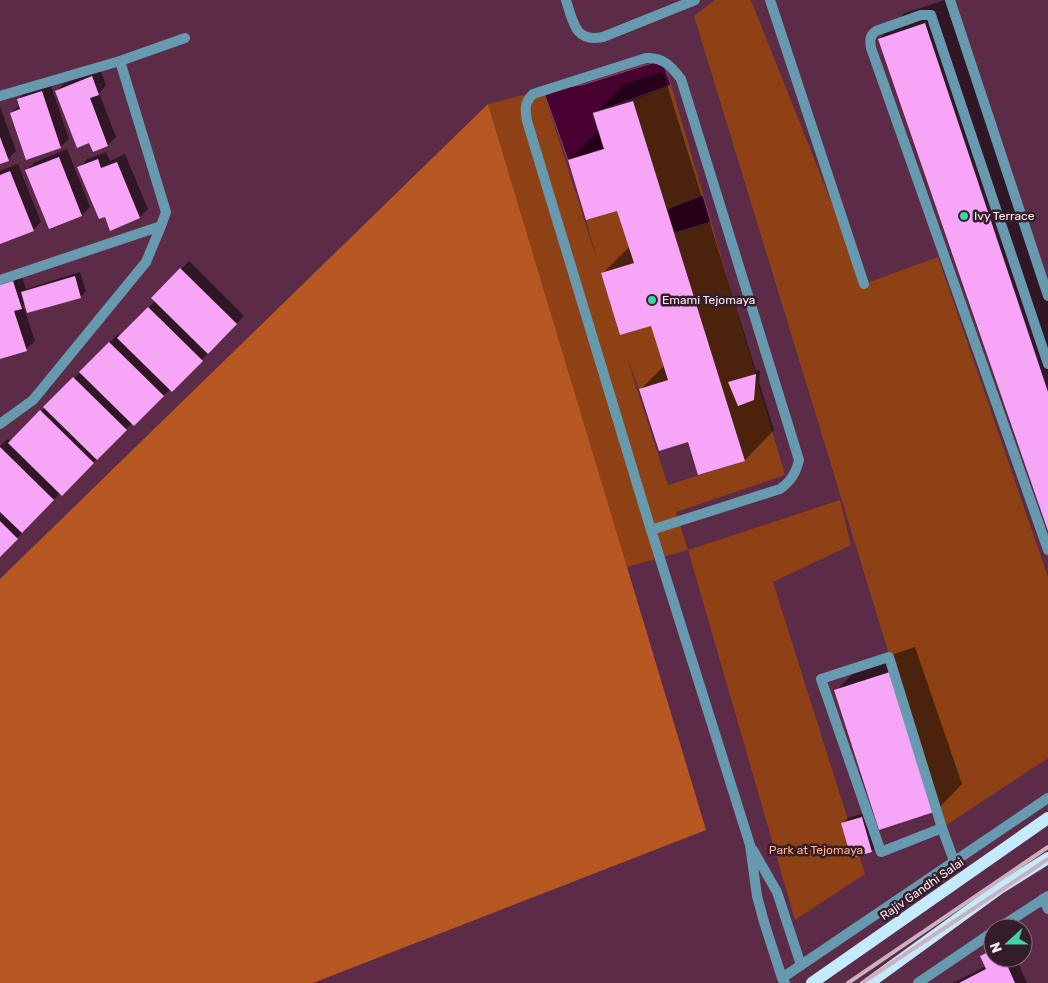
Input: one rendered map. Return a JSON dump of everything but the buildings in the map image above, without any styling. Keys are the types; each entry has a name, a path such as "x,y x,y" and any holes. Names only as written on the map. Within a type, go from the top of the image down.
{"main road":[{"name":"Rajiv Gandhi Salai","path":"812,983 1048,818"},
{"path":"869,983 1000,888 1048,858"}],"street":[{"path":"566,0 577,29 582,36 594,39 695,0"},
{"path":"770,0 864,284"},
{"path":"950,0 1048,296"},
{"path":"1048,364 931,16 921,15 876,31 872,34 870,40 871,48 1048,550"},
{"path":"0,96 120,61 186,38"},
{"path":"651,530 780,489 789,482 796,471 799,460 681,79 670,65 656,57 646,58 533,94 527,100 525,110 527,122 651,530 750,845 757,896 783,981 801,965 1048,798"},
{"path":"0,424 33,400 146,262 166,212 120,61"},
{"path":"0,280 161,226"},
{"path":"942,828 881,852 821,679 889,657 954,861"},
{"path":"750,845 777,892 801,965"},
{"path":"1014,918 1045,897 1048,909"},
{"path":"918,983 983,939"}],"green space":[{"path":"715,0 751,0 864,284 938,257 1048,577 1048,758 942,828 694,16"},
{"path":"671,85 785,475 676,512 688,550 627,567 488,104 543,90 597,260 586,220 617,211 634,263 601,274 620,335 651,326 668,380 639,389 626,355 668,485 745,461 633,101"},
{"name":"Park at Tejomaya","path":"840,500 851,545 773,582 865,874 795,920 688,550"}],"shaded area":[{"path":"662,60 671,85 593,113 604,149 568,160 543,90 582,85"},
{"path":"488,104 706,830 313,983 0,983 0,579"},
{"path":"703,195 711,222 674,233 667,209"}],"railway":[{"path":"848,983 1048,847"},
{"path":"862,983 1048,859"}],"place":[{"name":"Ivy Terrace","path":"964,216"},
{"name":"Emami Tejomaya","path":"652,300"}]}
